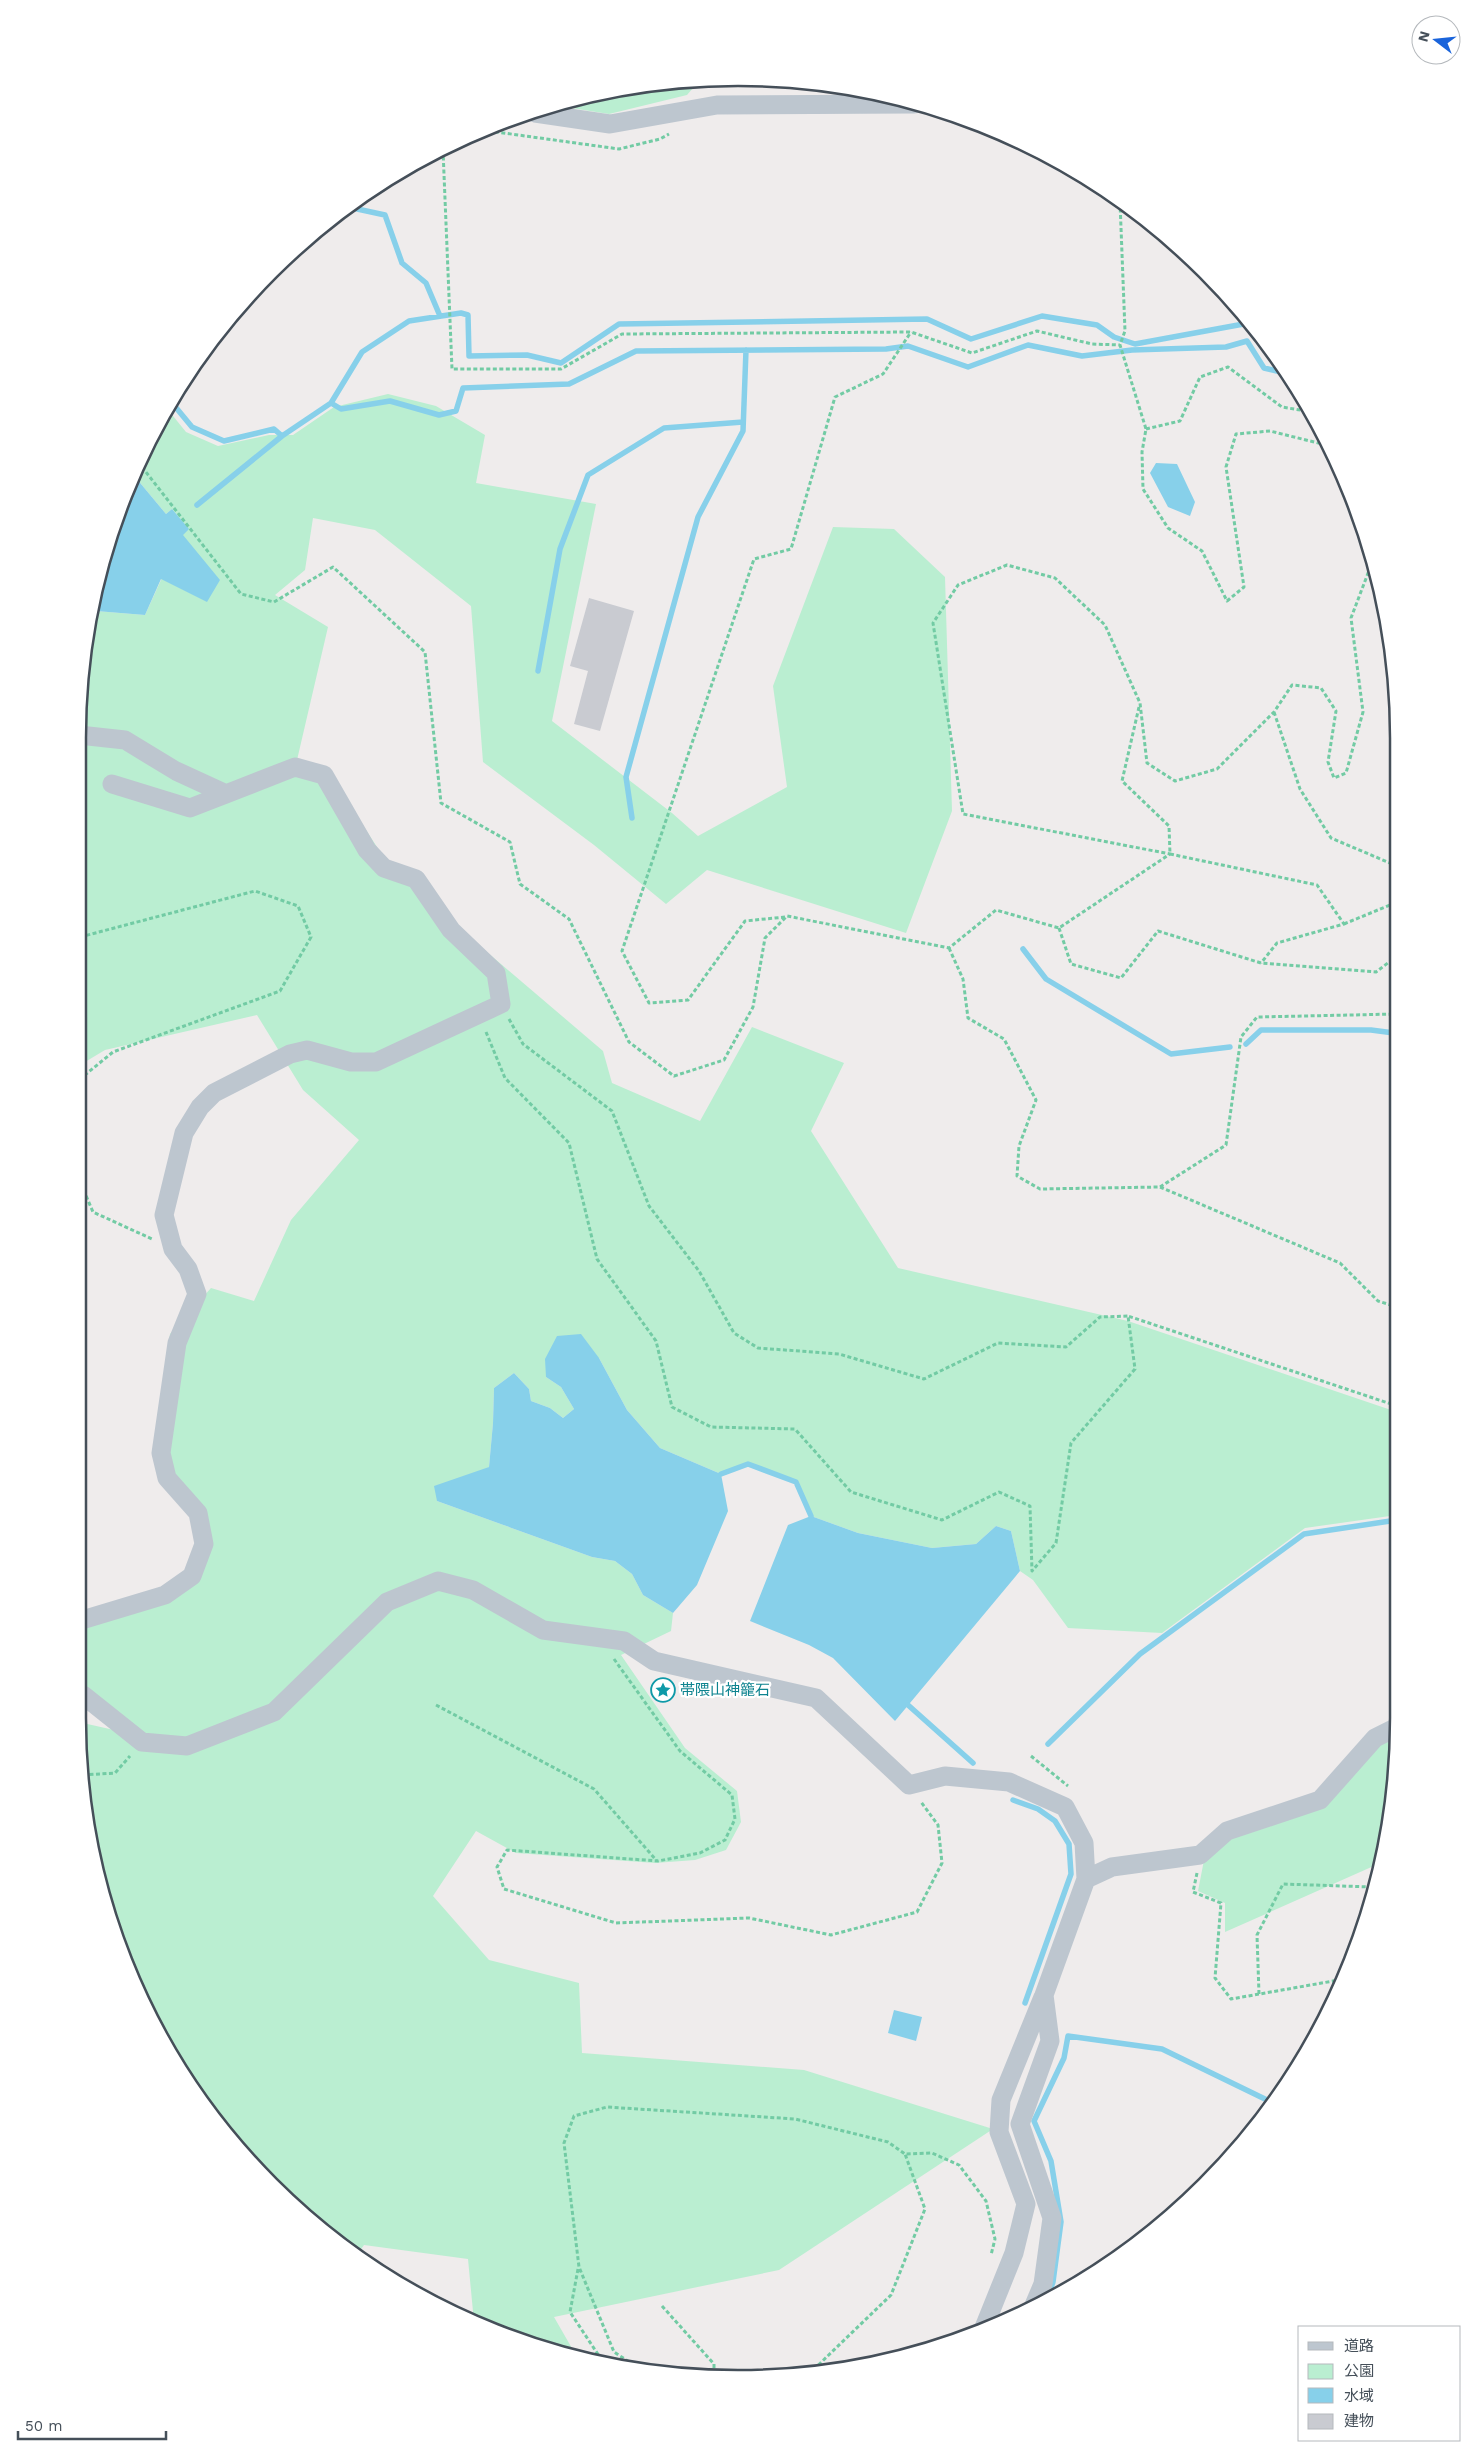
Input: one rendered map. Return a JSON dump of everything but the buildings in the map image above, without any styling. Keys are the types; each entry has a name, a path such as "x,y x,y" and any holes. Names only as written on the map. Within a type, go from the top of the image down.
{"street":[{"path":"548,115 610,124 717,105 889,104"},
{"path":"86,736 125,740 176,771 226,794"},
{"path":"86,1619 165,1595 192,1576 204,1544 198,1513 167,1478 161,1453 177,1343 197,1294 188,1269 173,1249 164,1215 184,1133 200,1107 214,1093 290,1054 307,1050 351,1062 376,1062 501,1004 496,973 451,930 416,879 384,868 367,850 324,775 295,767 190,808 112,784"},
{"path":"86,1697 142,1742 187,1746 274,1712 387,1602 438,1581 472,1590 543,1630 624,1641 654,1661 816,1698 910,1785 945,1776 1009,1782 1065,1807 1084,1843 1086,1879 1044,1995 1001,2100 999,2132 1026,2204 1014,2253 987,2320"},
{"path":"1086,1879 1112,1866 1200,1856 1227,1831 1320,1800 1376,1738 1389,1731"},
{"path":"1038,2297 1043,2284 1052,2218 1020,2124 1050,2041 1044,1995"}],"path":[{"path":"443,157 452,369 562,369 622,334 911,332 972,353 1037,331 1092,344 1120,345"},
{"path":"1120,210 1124,331 1120,345 1146,429 1142,452 1143,489 1168,528 1202,551 1227,601 1244,587 1226,467 1236,434 1270,431 1319,443"},
{"path":"911,332 883,374 835,397 791,549 754,559 622,950 649,1003 688,1000 745,921 787,916 949,948"},
{"path":"1146,429 1180,422 1200,377 1228,367 1282,407 1301,410"},
{"path":"144,470 241,594 274,602 333,567 426,652 441,803 510,842 520,884 569,918 629,1042 674,1076 724,1060 753,1008 765,938 787,916"},
{"path":"1344,924 1317,885 963,814 933,623 958,585 1007,565 1055,578 1105,625 1140,703 1148,763 1175,781 1217,770 1274,712 1292,685 1321,688 1336,711 1328,762 1334,778 1346,773 1363,712 1351,618 1369,572"},
{"path":"1140,703 1122,781 1169,826 1170,854"},
{"path":"1274,712 1300,789 1331,838 1390,863"},
{"path":"949,948 996,910 1059,928 1170,854"},
{"path":"86,935 255,891 298,906 311,937 280,991 112,1052 86,1074"},
{"path":"1261,963 1277,943 1344,924 1390,905"},
{"path":"1059,928 1072,964 1121,978 1158,931 1261,963 1376,972 1390,961"},
{"path":"949,948 963,979 968,1018 1004,1039 1036,1100 1019,1146 1017,1176 1040,1189 1160,1187 1340,1262 1378,1301 1390,1305"},
{"path":"501,1004 523,1044 612,1111 649,1206 699,1271 734,1333 758,1348 839,1354 924,1378 998,1343 1066,1347 1100,1317 1128,1316 1390,1404"},
{"path":"1160,1187 1226,1145 1241,1037 1257,1017 1390,1014"},
{"path":"478,1015 505,1078 569,1142 597,1259 656,1341 672,1407 711,1427 795,1429 851,1492 942,1520 999,1492 1030,1506 1032,1571 1056,1543 1072,1443 1135,1369 1128,1316"},
{"path":"86,1196 93,1212 173,1249"},
{"path":"599,1638 680,1751 732,1795 735,1819 725,1840 700,1853 658,1861 507,1850 497,1867 504,1889 616,1923 749,1918 831,1935 917,1912 942,1863 938,1825 910,1785"},
{"path":"436,1705 594,1789 658,1861"},
{"path":"89,1775 115,1773 142,1742"},
{"path":"1200,1856 1193,1892 1221,1904 1215,1978 1231,1998 1334,1981"},
{"path":"1259,1994 1257,1935 1283,1884 1368,1887"},
{"path":"625,2359 614,2352 579,2267 564,2143 574,2116 607,2108 795,2118 888,2142 905,2154 925,2209 891,2295 819,2364"},
{"path":"905,2154 932,2153 959,2165 986,2202 995,2239 990,2258"},
{"path":"579,2267 570,2312 598,2354"},
{"path":"662,2306 714,2364 714,2369"}],"green space":[{"path":"693,88 687,95 609,114 570,108 653,92"},
{"path":"388,394 436,406 485,435 476,483 596,504 552,721 672,813 698,836 787,787 773,686 833,527 894,529 945,577 952,811 906,933 707,870 666,904 594,845 483,762 471,606 375,530 313,518 305,570 275,595 328,627 297,760 326,768 386,861 453,923 603,1051 612,1083 700,1121 752,1027 844,1063 811,1131 898,1268 1128,1321 1390,1410 1390,1516 1305,1528 1162,1633 1068,1628 1033,1580 1020,1571 1011,1531 996,1526 976,1544 932,1548 858,1533 811,1516 796,1482 749,1464 721,1474 660,1448 627,1410 599,1358 546,1377 561,1387 574,1409 563,1418 550,1408 531,1401 529,1389 514,1373 494,1388 489,1467 437,1501 592,1557 615,1561 632,1574 643,1595 673,1613 671,1631 621,1655 685,1748 737,1791 741,1822 726,1850 695,1860 655,1863 516,1853 476,1831 433,1896 489,1960 579,1983 582,2053 804,2070 993,2129 779,2270 554,2317 572,2349 529,2335 473,2313 468,2259 364,2245 361,2249 308,2208 248,2148 196,2080 153,2006 136,1967 108,1887 92,1803 86,1724 114,1730 86,1705 86,1615 160,1592 185,1574 196,1545 191,1515 155,1453 170,1334 211,1288 254,1301 291,1220 359,1140 303,1090 257,1015 105,1050 86,1061 86,738 92,653 99,611 145,615 182,534 188,529 172,509 166,514 139,482 153,450 172,415 186,432 218,446 269,435 293,435 334,407"},
{"path":"1389,1736 1384,1803 1372,1867 1225,1932 1225,1903 1198,1891 1205,1855 1231,1836 1319,1805 1374,1743"}],"water":[{"path":"1156,463 1177,464 1195,502 1190,516 1168,507 1150,473"},
{"path":"139,482 166,514 172,509 189,529 183,535 220,580 207,602 161,579 145,615 99,611 108,569"},
{"path":"581,1334 599,1358 627,1410 660,1448 721,1474 728,1511 697,1585 673,1613 643,1595 632,1574 615,1561 592,1557 437,1501 434,1486 489,1467 494,1388 514,1373 529,1389 531,1401 550,1408 563,1418 574,1409 561,1387 546,1377 545,1359 557,1336"},
{"path":"811,1516 858,1533 932,1548 976,1544 996,1526 1011,1531 1020,1571 895,1721 833,1658 809,1645 750,1621 788,1525"},
{"path":"894,2010 922,2017 916,2041 888,2033"}],"waterway":[{"path":"358,209 385,215 402,263 426,283 440,316"},
{"path":"197,505 282,436 331,403 362,352 409,321 461,313 468,315 469,356 527,355 561,363 619,324 927,319 971,339 1042,316 1097,325 1114,337 1135,344 1241,324"},
{"path":"331,403 341,409 390,401 439,415 456,411 463,388 569,384 636,351 886,349 908,346 968,367 1028,345 1082,356 1132,350 1226,347 1247,341 1264,368 1276,371"},
{"path":"632,818 626,777 698,517 743,431 746,350"},
{"path":"176,408 192,427 224,441 274,429 282,436"},
{"path":"538,671 560,549 588,475 664,428 743,422"},
{"path":"1023,949 1046,979 1171,1054 1230,1047"},
{"path":"1246,1044 1261,1030 1371,1030 1390,1032"},
{"path":"721,1474 748,1464 796,1482 811,1516"},
{"path":"1048,1744 1140,1654 1304,1534 1390,1521"},
{"path":"908,1705 973,1763"},
{"path":"1013,1800 1038,1809 1055,1821 1069,1844 1071,1874 1025,2003"},
{"path":"1050,2290 1053,2282 1061,2222 1051,2161 1034,2121 1064,2058 1068,2036 1162,2049 1266,2100"}],"place":[{"name":"帯隈山神籠石","path":"663,1690"}]}
